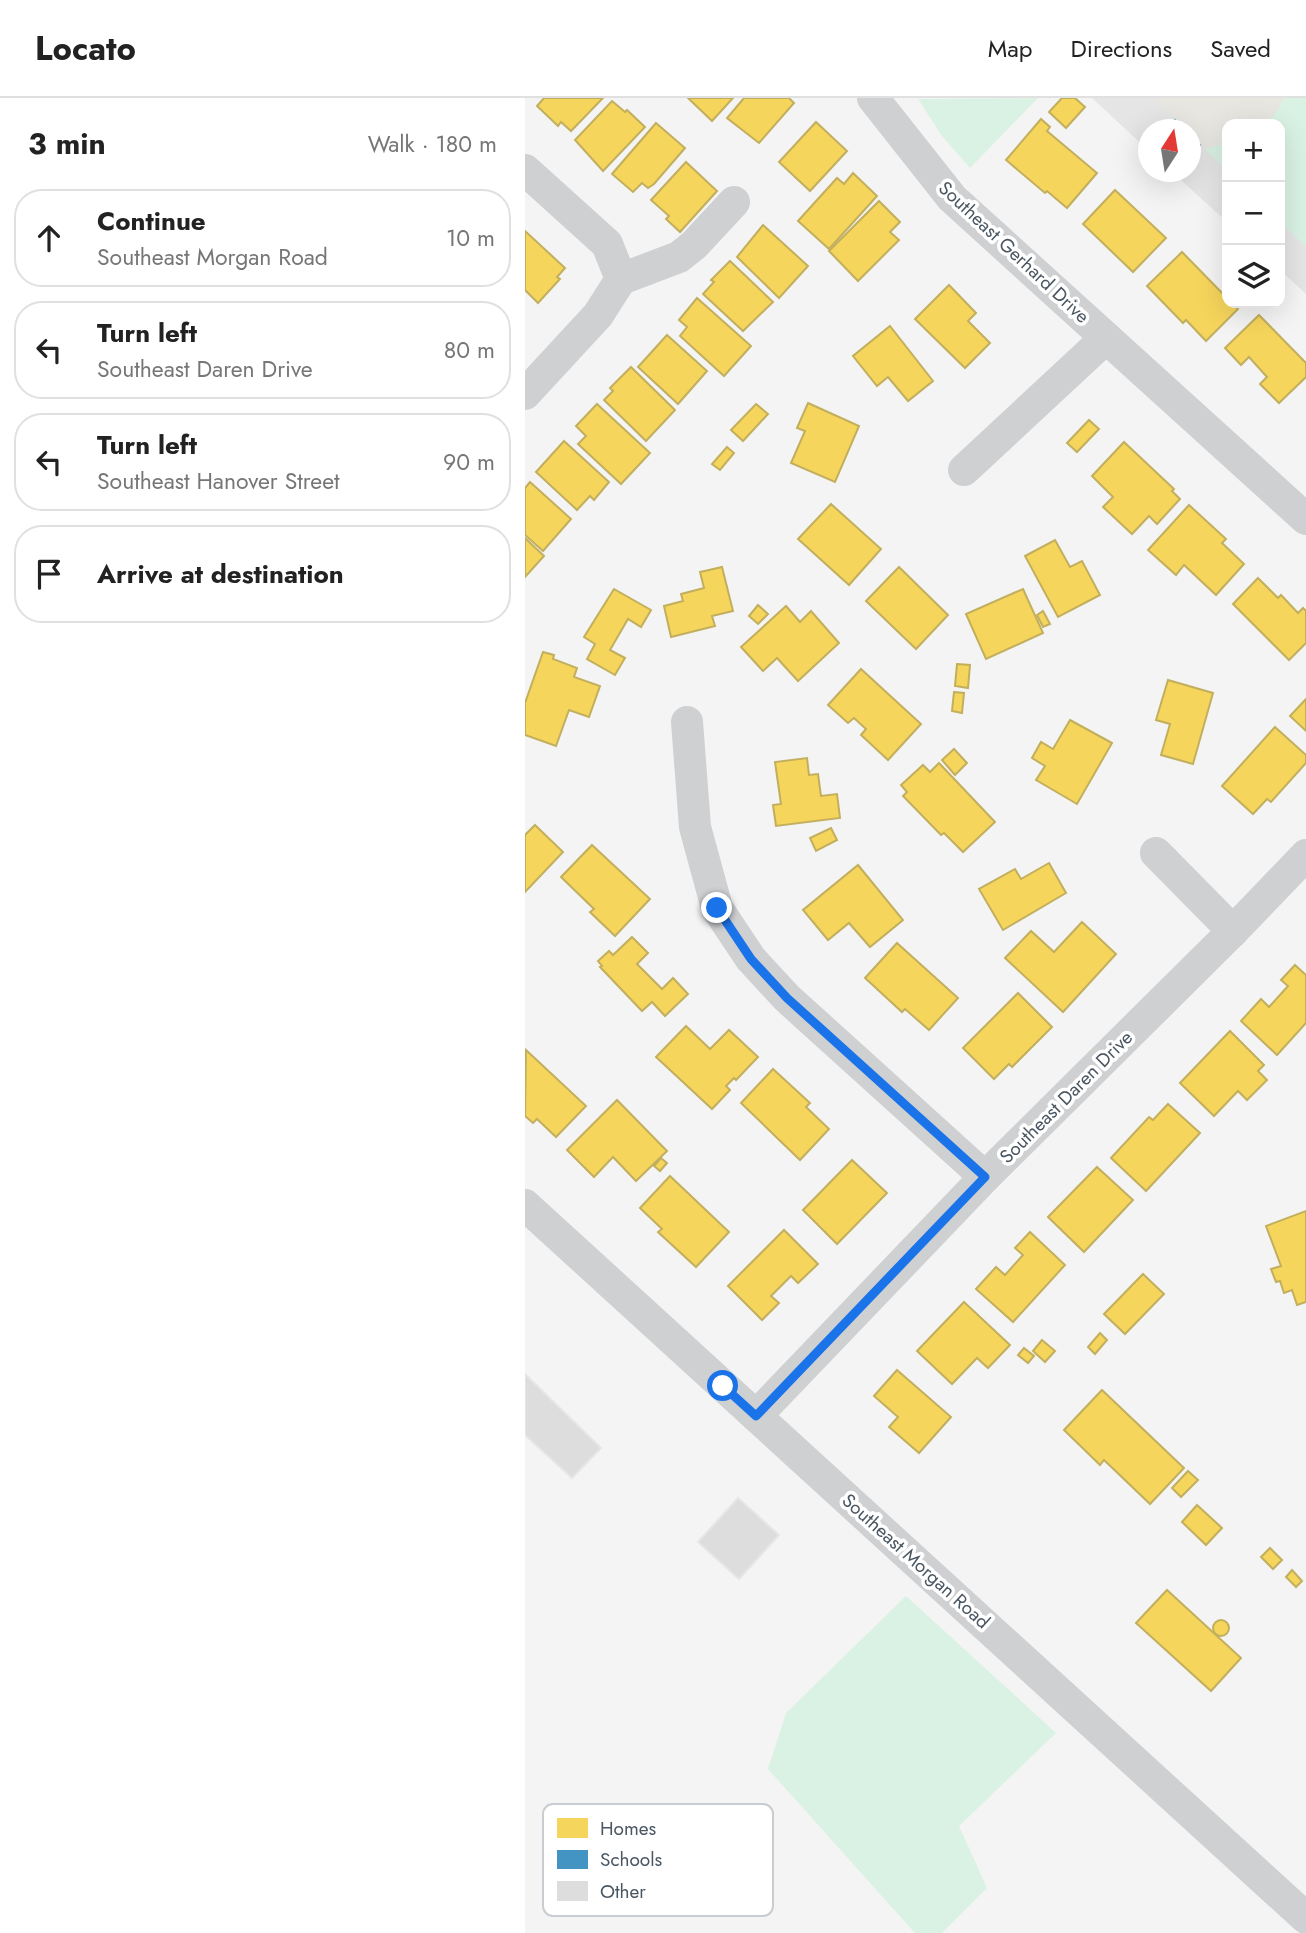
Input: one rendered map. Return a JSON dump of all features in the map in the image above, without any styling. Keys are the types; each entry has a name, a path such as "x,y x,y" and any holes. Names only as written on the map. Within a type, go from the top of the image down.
{"street":[{"name":"Southeast Gerhard Drive","path":"873,98 952,198 1306,519"},
{"path":"525,170 607,244 621,279"},
{"path":"525,394 598,315 621,279 679,257 694,246 734,202"},
{"name":"Southeast Gerhard Drive","path":"964,470 1106,338"},
{"path":"687,722 695,827 717,908 751,959 787,998 985,1177"},
{"path":"1156,853 1233,931"},
{"name":"Southeast Daren Drive","path":"756,1416 985,1177 1306,855"},
{"name":"Southeast Morgan Road","path":"525,1205 1306,1918"}],"shaded area":[{"path":"1092,98 1306,98 1306,294 1285,275 1285,119 1222,119 1222,217 1183,182 1201,182 1201,119 1138,119 1138,141"}],"green space":[{"path":"1038,98 970,168 942,136 918,99"},
{"path":"1153,98 1306,98 1306,247 1285,227 1285,119 1222,119 1222,166 1201,145 1201,119 1175,119"},
{"path":"906,1596 1056,1733 959,1826 987,1888 942,1933 915,1933 768,1769 786,1713"}],"sand":[{"path":"1153,98 1284,98 1269,119 1222,119 1222,144 1205,149 1201,145 1201,119 1175,119"}],"building: Homes":[{"path":"544,98 603,98 571,131 561,122 558,126 537,106"},
{"path":"688,98 733,98 712,121"},
{"path":"744,98 789,98 794,103 759,143 727,118"},
{"path":"1062,98 1075,98 1085,107 1066,128 1049,112"},
{"path":"612,101 625,112 627,110 645,127 603,171 575,140"},
{"path":"1041,119 1050,127 1047,131 1097,173 1067,208 1006,160"},
{"path":"816,122 847,151 810,191 779,162"},
{"path":"656,123 685,148 654,184 648,188 642,183 633,192 612,174"},
{"path":"686,162 717,191 680,232 666,219 669,216 651,200"},
{"path":"853,173 877,196 829,249 798,221 837,178 844,184"},
{"path":"1115,190 1166,238 1133,272 1083,224"},
{"path":"879,201 900,222 890,232 899,240 858,281 829,251"},
{"path":"763,225 808,266 779,298 737,257"},
{"path":"525,231 565,268 557,277 560,279 538,303 525,290"},
{"path":"1182,252 1222,293 1222,308 1238,309 1206,341 1186,320 1183,323 1147,286"},
{"path":"730,261 773,302 743,331 703,294 714,282 711,280"},
{"path":"949,285 976,313 968,321 990,343 965,368 915,319"},
{"path":"697,298 751,346 724,376 680,336 687,327 679,320"},
{"path":"1259,315 1306,363 1306,377 1279,403 1260,384 1267,377 1249,357 1241,365 1225,348"},
{"path":"890,326 933,381 908,401 888,377 877,386 853,356"},
{"path":"667,335 707,371 678,404 638,367"},
{"path":"631,367 675,410 646,441 604,400 613,391 610,388"},
{"path":"808,403 859,426 835,482 791,463 805,431 797,428"},
{"path":"597,404 650,453 621,484 578,444 586,436 576,426"},
{"path":"756,404 768,414 743,441 731,430"},
{"path":"1089,420 1099,429 1077,452 1067,443"},
{"path":"564,441 609,482 594,500 590,496 577,510 536,472"},
{"path":"1124,442 1174,489 1172,491 1180,499 1157,524 1149,516 1132,534 1103,507 1113,497 1092,476"},
{"path":"727,447 734,453 720,470 712,464"},
{"path":"530,482 571,519 543,551 525,535 525,488"},
{"path":"831,504 881,549 849,585 798,539"},
{"path":"1189,505 1226,539 1222,543 1244,564 1216,595 1184,565 1176,575 1148,550"},
{"path":"525,538 544,556 525,577"},
{"path":"1055,540 1070,567 1082,561 1100,595 1058,617 1025,556"},
{"path":"722,567 733,611 712,616 715,626 671,637 664,606 683,601 681,594 704,588 700,572"},
{"path":"899,567 948,615 916,649 866,601"},
{"path":"1258,578 1278,598 1281,595 1298,613 1303,608 1306,611 1306,643 1289,660 1233,604"},
{"path":"614,589 651,610 641,627 628,619 610,650 625,658 615,675 587,659 595,644 584,637"},
{"path":"1023,589 1043,633 986,659 966,614"},
{"path":"758,605 768,614 758,624 749,616"},
{"path":"786,606 800,622 811,611 839,643 798,681 777,658 763,671 741,647"},
{"path":"1043,611 1050,624 1043,627 1037,615"},
{"path":"543,652 577,668 574,677 600,686 589,717 569,710 556,746 525,735 525,703"},
{"path":"957,664 970,665 968,688 955,686"},
{"path":"861,669 921,724 888,760 861,735 866,729 854,718 848,723 828,705"},
{"path":"1168,680 1213,693 1193,764 1161,755 1170,724 1156,720"},
{"path":"954,692 964,693 962,713 952,711"},
{"path":"1306,699 1306,731 1290,716"},
{"path":"1070,720 1112,743 1077,804 1036,780 1045,766 1032,758 1041,742 1053,749"},
{"path":"1275,727 1306,755 1306,763 1271,802 1267,799 1253,814 1222,786"},
{"path":"954,749 967,763 955,775 942,760"},
{"path":"807,758 809,775 818,774 821,796 837,794 840,818 776,826 773,805 781,804 775,762"},
{"path":"939,763 995,822 963,852 944,833 941,835 903,796 907,792 901,785 923,765 930,772"},
{"path":"535,825 563,852 525,892 525,835"},
{"path":"831,828 837,840 816,851 810,838"},
{"path":"592,845 650,899 615,936 590,912 594,909 561,877"},
{"path":"1049,863 1066,893 1003,930 979,889 1015,869 1021,879"},
{"path":"858,865 903,920 870,947 849,923 828,940 803,910"},
{"path":"1082,922 1116,954 1063,1012 1005,958 1031,931 1054,952"},
{"path":"632,937 648,953 637,964 662,989 673,978 688,994 665,1016 652,1002 642,1011 600,967 602,966 598,961 609,951 613,955"},
{"path":"897,943 958,998 929,1030 905,1009 902,1012 865,978"},
{"path":"1295,965 1306,975 1306,1023 1277,1055 1241,1021 1261,999 1269,1007 1288,986 1281,980"},
{"path":"1018,993 1052,1027 1012,1067 1009,1064 994,1079 963,1048"},
{"path":"686,1026 710,1049 729,1030 758,1057 736,1080 734,1078 726,1086 730,1090 712,1109 656,1057"},
{"path":"1230,1031 1264,1065 1258,1071 1267,1080 1247,1100 1238,1091 1214,1116 1180,1083"},
{"path":"526,1050 586,1106 556,1137 537,1119 533,1123 525,1116"},
{"path":"773,1069 810,1103 806,1107 829,1129 800,1160 741,1103"},
{"path":"617,1100 667,1151 636,1181 613,1157 594,1177 567,1150"},
{"path":"1168,1104 1200,1133 1146,1191 1111,1158 1149,1117 1153,1120"},
{"path":"661,1158 667,1163 660,1171 654,1166"},
{"path":"852,1160 887,1193 837,1244 803,1210"},
{"path":"1097,1167 1133,1200 1084,1252 1048,1217"},
{"path":"670,1176 729,1232 696,1267 658,1232 662,1229 640,1208"},
{"path":"1306,1211 1306,1302 1297,1305 1292,1290 1284,1293 1280,1281 1276,1282 1271,1269 1281,1266 1266,1226"},
{"path":"784,1230 818,1264 798,1283 791,1276 771,1296 779,1303 762,1320 728,1286"},
{"path":"1030,1232 1065,1265 1013,1322 976,1289 996,1267 1005,1275 1023,1255 1015,1248"},
{"path":"1143,1274 1164,1294 1125,1334 1104,1314"},
{"path":"964,1302 1010,1345 988,1368 977,1358 952,1384 917,1351"},
{"path":"1100,1333 1107,1340 1095,1354 1088,1347"},
{"path":"1042,1340 1055,1351 1045,1362 1033,1351"},
{"path":"1024,1348 1034,1356 1028,1363 1018,1355"},
{"path":"897,1370 951,1417 919,1453 889,1427 898,1417 874,1396"},
{"path":"1102,1390 1184,1468 1150,1504 1104,1460 1100,1465 1064,1430"},
{"path":"1188,1471 1198,1480 1181,1497 1172,1488"},
{"path":"1197,1505 1222,1528 1206,1545 1182,1522"},
{"path":"1270,1548 1282,1560 1273,1569 1261,1557"},
{"path":"1292,1570 1302,1581 1296,1587 1286,1577"},
{"path":"1167,1590 1241,1658 1211,1691 1136,1623"},
{"path":"1221,1620 1227,1622 1227,1634 1221,1636 1215,1634 1213,1628 1215,1622"}],"building: Other":[{"path":"525,1374 601,1448 572,1478 525,1435"},
{"path":"738,1498 779,1535 739,1579 698,1542"}],"route":[{"path":"717,908 751,959 787,998 985,1177 756,1416 723,1386"}]}
